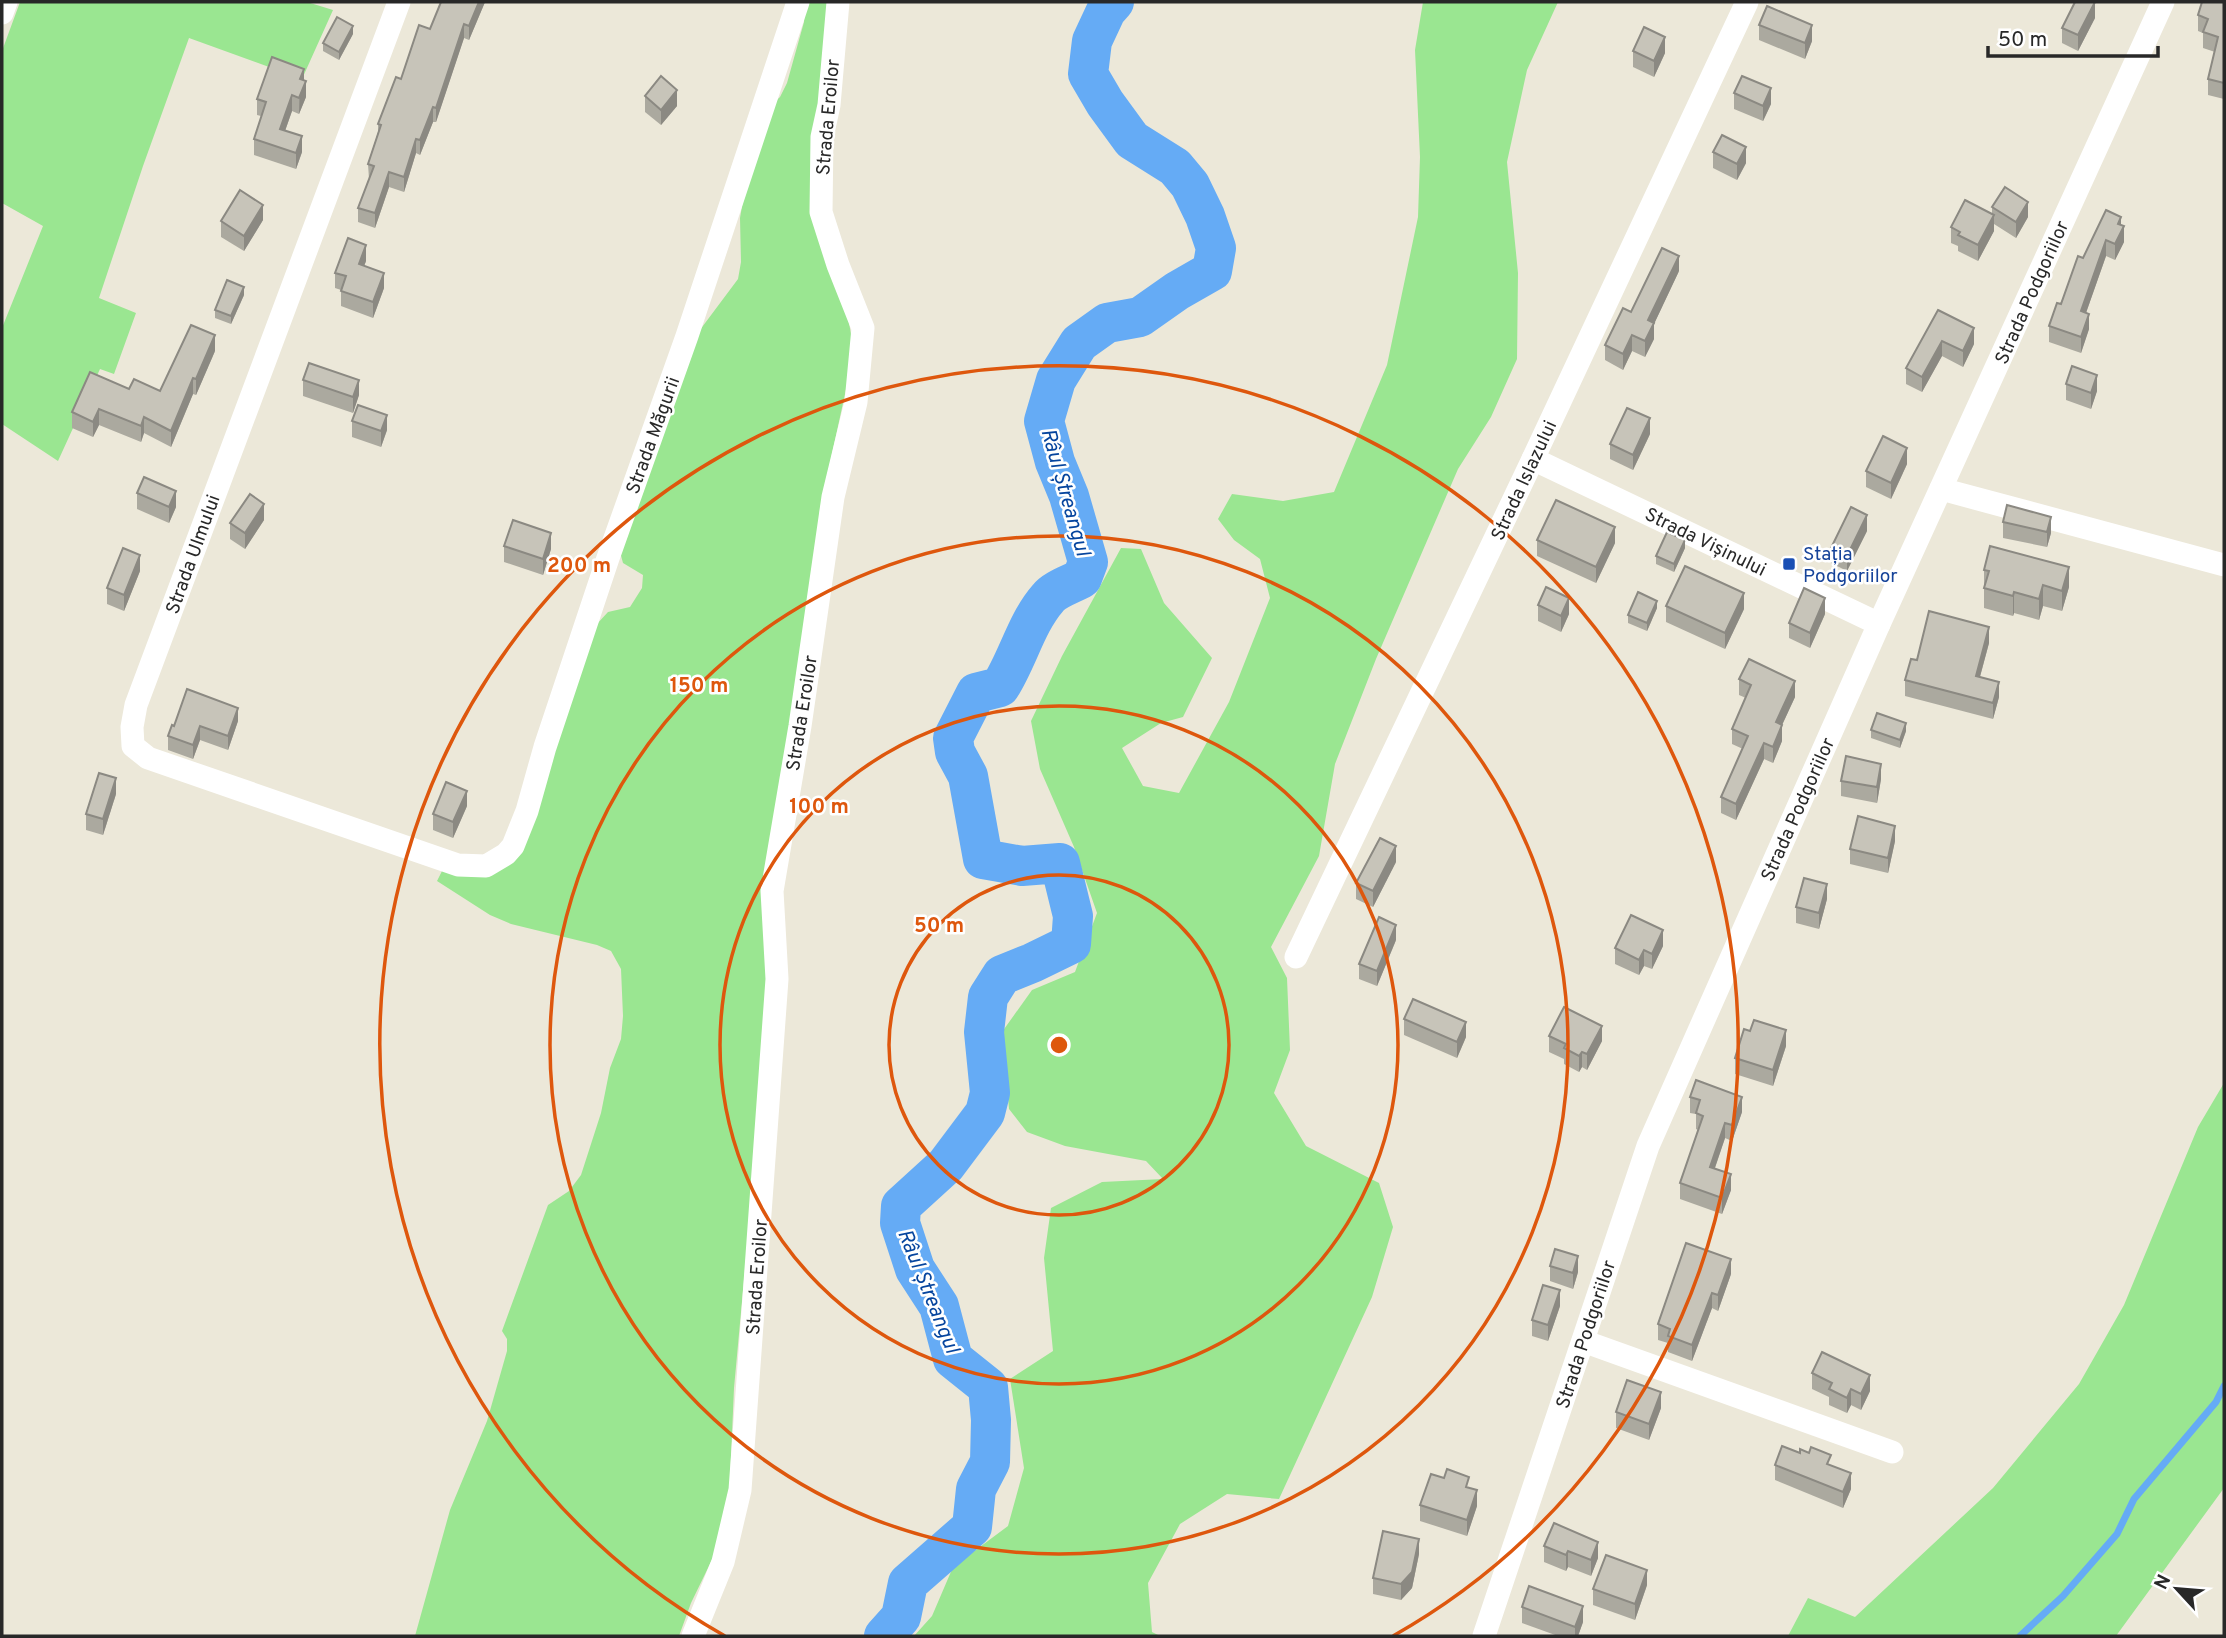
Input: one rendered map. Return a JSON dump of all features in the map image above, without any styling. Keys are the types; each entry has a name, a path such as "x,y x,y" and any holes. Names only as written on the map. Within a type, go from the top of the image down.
{"street":[{"path":"2,13 6,2"},
{"name":"Strada Ulmului","path":"399,2 136,705 132,727 133,746 148,758 458,865 486,866 495,860"},
{"name":"Strada Măgurii","path":"495,860 513,846 527,811 545,747 692,323 798,2"},
{"name":"Strada Eroilor","path":"693,1636 723,1562 740,1490 777,979 772,891 800,726 833,497 856,402 863,328 821,212 822,137 829,105 838,2"},
{"name":"Strada Islazului","path":"1296,957 1747,2"},
{"name":"Strada Podgoriilor","path":"1484,1636 1648,1146 1879,624 2163,2"},
{"name":"Strada Vișinului","path":"1533,459 1879,624"},
{"path":"1941,489 2224,565"},
{"path":"1583,1341 1892,1452"}],"green space":[{"path":"20,2 307,2 333,10 302,79 189,38 99,298 136,313 114,374 100,369 58,461 2,424 2,328 43,226 2,203 2,51"},
{"path":"805,2 832,2 816,133 852,340 850,371 820,509 769,1009 734,1388 730,1480 724,1535 691,1603 679,1636 415,1636 450,1510 487,1421 507,1351 507,1339 502,1331 548,1205 569,1191 581,1175 601,1113 610,1068 621,1039 623,1016 621,969 611,951 597,945 511,924 490,915 437,881 442,871 491,873 596,625 608,612 630,607 642,588 643,575 623,563 620,552 673,366 738,279 741,262 740,218 750,159 767,109 780,97 787,83 804,22"},
{"path":"1423,2 1558,2 1527,70 1507,162 1518,273 1517,359 1491,417 1458,469 1376,659 1335,764 1319,856 1271,947 1287,978 1290,1050 1274,1093 1306,1146 1379,1183 1393,1227 1372,1297 1279,1499 1227,1494 1180,1524 1148,1583 1152,1632 1160,1636 914,1636 932,1616 953,1567 1008,1526 1024,1468 1010,1379 1053,1351 1044,1258 1051,1208 1102,1182 1163,1179 1146,1161 1065,1146 1027,1132 1009,1109 1002,1032 1032,990 1075,972 1097,913 1074,847 1040,769 1031,721 1062,656 1121,548 1141,549 1164,603 1212,658 1183,717 1161,723 1122,748 1143,786 1179,793 1229,702 1270,598 1260,559 1234,540 1218,519 1232,494 1283,501 1334,492 1387,365 1418,217 1420,157 1415,50"},
{"path":"2224,1083 2224,1488 2116,1636 1788,1636 1808,1598 1855,1617 1993,1488 2079,1384 2124,1305 2198,1127"}],"building":[{"path":"441,2 479,2 469,26 464,24 436,108 433,107 420,140 416,139 404,177 389,172 375,213 358,208 374,166 368,164 381,125 378,124 396,77 401,79 419,25 430,29"},
{"path":"2075,2 2095,2 2078,35 2062,28"},
{"path":"2202,2 2224,2 2224,83 2208,79 2218,37 2203,32 2208,19 2198,15"},
{"path":"1767,6 1812,25 1805,43 1759,25"},
{"path":"337,17 353,26 339,52 323,43"},
{"path":"1644,27 1665,37 1654,61 1633,51"},
{"path":"272,57 304,69 300,79 306,81 299,98 292,95 280,129 302,136 296,153 254,139 266,102 257,99"},
{"path":"661,76 677,90 661,110 645,96"},
{"path":"1742,76 1771,88 1763,106 1734,93"},
{"path":"1722,135 1746,147 1737,164 1713,152"},
{"path":"2005,187 2028,202 2016,222 1992,207"},
{"path":"240,190 263,205 244,236 221,221"},
{"path":"1965,200 1994,215 1978,245 1958,235 1960,232 1951,227"},
{"path":"2106,210 2121,217 2118,224 2124,226 2115,244 2106,240 2081,311 2089,314 2081,337 2049,326 2057,303 2061,304 2078,256 2083,258"},
{"path":"348,238 366,245 359,264 384,273 373,302 341,291 346,276 335,273"},
{"path":"1662,248 1679,256 1648,320 1654,323 1645,341 1632,335 1623,354 1605,345 1623,308 1631,312"},
{"path":"227,280 244,287 231,316 215,310"},
{"path":"1938,310 1974,328 1963,351 1942,341 1922,377 1906,368"},
{"path":"191,325 215,335 171,431 144,417 141,426 99,409 93,422 72,412 90,372 129,389 134,379 160,391"},
{"path":"309,363 359,380 353,397 303,380"},
{"path":"2072,366 2097,375 2091,393 2066,384"},
{"path":"358,405 387,415 381,431 352,421"},
{"path":"1627,408 1650,418 1633,455 1610,444"},
{"path":"1883,436 1907,448 1891,483 1866,471"},
{"path":"144,477 176,491 169,507 137,493"},
{"path":"250,494 264,504 245,533 230,523"},
{"path":"1556,500 1615,527 1596,567 1537,540"},
{"path":"2007,505 2051,517 2047,532 2003,522"},
{"path":"1851,507 1867,515 1847,556 1831,548"},
{"path":"513,520 551,533 543,559 504,546"},
{"path":"1667,532 1685,540 1674,564 1656,556"},
{"path":"1990,546 2069,567 2062,591 2043,585 2039,599 2014,592 2013,596 1984,588 1989,571 1984,570"},
{"path":"123,548 140,555 124,595 107,588"},
{"path":"1685,566 1744,593 1725,633 1666,606"},
{"path":"1546,587 1569,598 1561,616 1538,605"},
{"path":"1804,588 1825,598 1810,633 1789,623"},
{"path":"1638,592 1657,601 1647,623 1628,615"},
{"path":"1929,611 1989,627 1976,676 1999,682 1993,703 1905,680 1911,659 1917,660"},
{"path":"1749,659 1795,681 1776,722 1782,725 1773,747 1764,743 1736,804 1721,797 1748,736 1732,729 1751,685 1739,679"},
{"path":"187,689 238,708 228,736 200,726 193,745 168,736"},
{"path":"1877,713 1906,723 1900,740 1871,730"},
{"path":"1846,756 1881,764 1877,787 1841,781"},
{"path":"99,773 116,778 103,819 86,814"},
{"path":"446,782 467,791 453,822 433,814"},
{"path":"1858,816 1895,826 1888,858 1850,849"},
{"path":"1380,838 1396,846 1373,891 1356,883"},
{"path":"1804,878 1827,884 1819,913 1796,907"},
{"path":"1631,915 1663,930 1652,954 1644,950 1639,960 1615,948"},
{"path":"1379,917 1396,925 1377,971 1359,964"},
{"path":"1413,999 1466,1022 1457,1042 1404,1019"},
{"path":"1564,1007 1602,1026 1587,1054 1582,1052 1579,1056 1564,1048 1566,1044 1549,1036"},
{"path":"1754,1020 1786,1030 1773,1070 1735,1058 1744,1029 1750,1031"},
{"path":"1696,1080 1742,1097 1732,1125 1725,1123 1710,1167 1731,1174 1722,1198 1680,1183 1703,1116 1696,1113 1700,1100 1690,1097"},
{"path":"1686,1243 1731,1259 1718,1295 1712,1293 1692,1345 1668,1336 1670,1329 1658,1324"},
{"path":"1555,1249 1578,1256 1573,1273 1550,1266"},
{"path":"1543,1285 1560,1290 1548,1325 1532,1320"},
{"path":"1822,1352 1870,1375 1861,1394 1851,1389 1847,1398 1829,1389 1832,1383 1812,1373"},
{"path":"1627,1380 1661,1392 1649,1424 1616,1412"},
{"path":"1782,1446 1800,1453 1800,1449 1809,1453 1811,1447 1831,1455 1827,1464 1851,1473 1843,1492 1775,1465"},
{"path":"1447,1469 1469,1477 1466,1487 1477,1490 1467,1520 1420,1505 1431,1474 1444,1478"},
{"path":"1554,1523 1598,1542 1591,1560 1568,1551 1566,1555 1544,1546"},
{"path":"1383,1531 1419,1539 1412,1572 1401,1584 1373,1578"},
{"path":"1606,1555 1647,1570 1635,1604 1593,1589"},
{"path":"1529,1586 1583,1606 1575,1627 1522,1607"}],"waterway":[{"name":"Râul Ștreangul","path":"884,1636 901,1617 908,1583 972,1527 976,1489 990,1462 991,1420 988,1387 953,1359 939,1306 915,1269 900,1223 901,1206 946,1165 985,1113 990,1093 984,1032 988,997 1002,975 1071,944 1073,916 1060,863 1022,866 983,859 968,776 955,752 953,738 976,693 1000,687 1040,608 1055,592 1082,578 1088,562 1044,421 1056,380 1079,343 1107,323 1140,317 1212,271 1216,248 1190,185 1175,167 1132,140 1088,74 1092,41 1106,11 1114,2"},
{"path":"2020,1636 2063,1596 2117,1534 2134,1499 2216,1402 2224,1386"}],"place":[{"name":"Stația Podgoriilor","path":"1789,564"}]}
